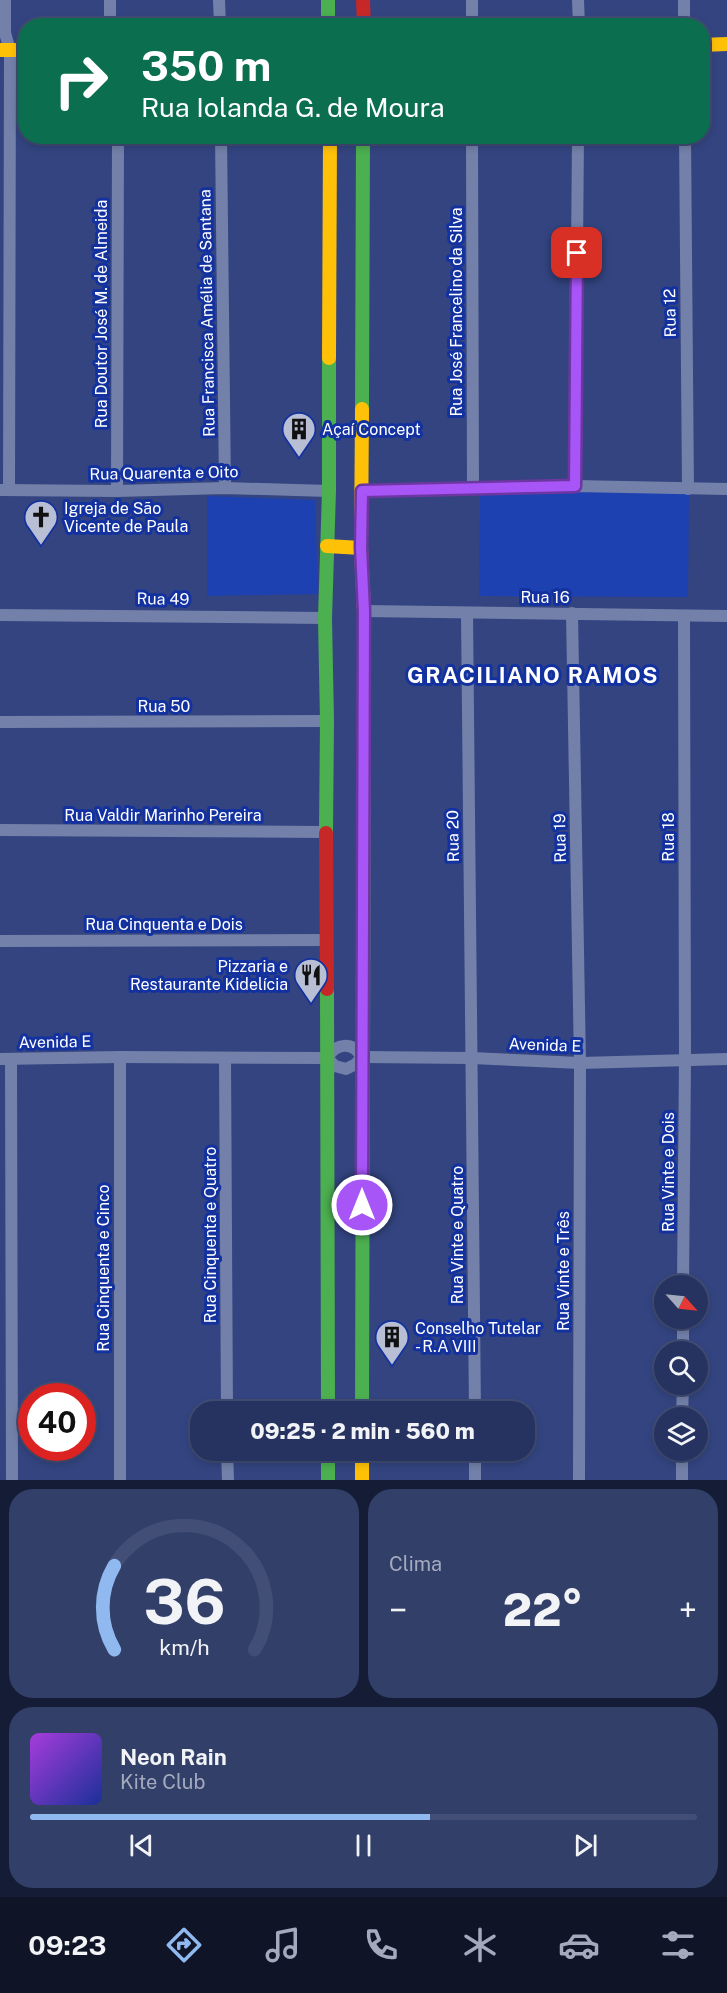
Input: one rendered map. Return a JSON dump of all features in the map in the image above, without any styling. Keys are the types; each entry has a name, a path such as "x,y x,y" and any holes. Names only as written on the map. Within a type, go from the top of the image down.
{"street":[{"path":"5,0 5,490"},
{"path":"110,0 110,18"},
{"path":"219,0 220,18"},
{"path":"328,0 328,18"},
{"path":"363,0 364,18"},
{"path":"472,0 472,18"},
{"path":"578,0 579,18"},
{"path":"684,0 684,18"},
{"path":"710,45 727,45"},
{"name":"Rua Doutor José M. de Almeida","path":"117,491 118,144"},
{"name":"Rua Francisca Amélia de Santana","path":"221,144 225,488"},
{"path":"328,1401 325,618 329,490 330,144"},
{"path":"362,1401 363,144"},
{"name":"Rua José Francelino da Silva","path":"472,144 474,487"},
{"path":"575,486 578,144"},
{"name":"Rua 12","path":"685,144 688,489"},
{"path":"362,491 575,486 727,489"},
{"name":"Rua Quarenta e Oito","path":"5,490 117,491 225,488 329,490"},
{"path":"327,546 361,548"},
{"name":"Rua 16","path":"364,611 727,616"},
{"name":"Rua 20","path":"467,613 472,1059"},
{"name":"Rua 19","path":"572,613 580,1063"},
{"name":"Rua 49","path":"0,615 325,618"},
{"name":"Rua 18","path":"684,616 685,1059"},
{"name":"Rua 50","path":"0,722 327,721"},
{"name":"Rua Valdir Marinho Pereira","path":"0,830 326,832"},
{"name":"Rua Cinquenta e Dois","path":"0,941 327,940"},
{"name":"Avenida E","path":"327,1058 334,1049 340,1046 354,1047 362,1057"},
{"name":"Rua Cinquenta e Cinco","path":"120,1057 120,1480"},
{"name":"Avenida E","path":"6,1059 327,1058 335,1066 346,1069 356,1064 362,1057"},
{"name":"Avenida E","path":"362,1057 580,1063 727,1059"},
{"name":"Rua Cinquenta e Quatro","path":"225,1058 227,1401"},
{"path":"6,1059 12,1480"},
{"name":"Rua Vinte e Quatro","path":"472,1059 475,1401"},
{"name":"Rua Vinte e Dois","path":"683,1275 685,1059"},
{"name":"Rua Vinte e Três","path":"579,1480 580,1063"},
{"path":"227,1461 228,1480"},
{"path":"328,1461 328,1480"},
{"path":"362,1461 363,1480"},
{"path":"475,1461 475,1480"},
{"path":"682,1461 682,1480"}],"shaded area":[{"path":"480,489 689,489 688,597 479,596"},
{"path":"207,496 315,500 318,594 207,596"}],"traffic: fast":[{"path":"328,0 328,18"},
{"path":"362,409 363,144"},
{"path":"326,833 325,618 329,491 329,358"},
{"path":"362,1401 364,707"},
{"path":"327,989 328,1401"},
{"path":"328,1461 328,1480"}],"traffic: slow":[{"path":"710,45 727,44"},
{"path":"0,50 18,50"},
{"path":"329,358 330,144"},
{"path":"362,409 361,548 364,611 364,707"},
{"path":"327,546 361,548"},
{"path":"362,1461 362,1480"}],"traffic: jam":[{"path":"363,0 364,18"},
{"path":"326,833 327,989"}],"place":[{"name":"Açaí Concept","path":"299,458"},
{"name":"Igreja de São Vicente de Paula","path":"41,546"},
{"name":"Pizzaria e Restaurante Kidelícia","path":"311,1004"},
{"name":"Conselho Tutelar - R.A VIII","path":"392,1366"}],"district":[{"name":"GRACILIANO RAMOS","path":"533,675"}],"route":[{"path":"362,1205 364,611 361,548 362,491 575,486 577,253"}]}
